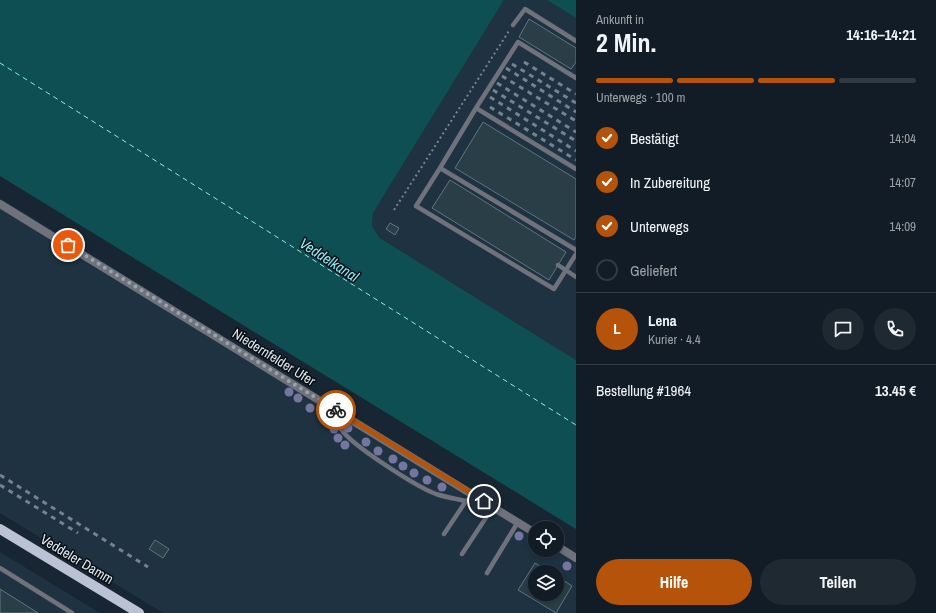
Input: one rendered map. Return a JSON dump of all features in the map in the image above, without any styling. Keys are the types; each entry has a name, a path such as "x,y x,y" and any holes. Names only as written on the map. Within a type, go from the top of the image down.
{"main road":[{"name":"Veddeler Damm","path":"0,529 139,613"}],"street":[{"name":"Niedernfelder Ufer","path":"0,204 528,528"},
{"path":"564,550 576,558"}],"lane":[{"path":"513,24 525,9 576,41"},
{"path":"576,78 518,42 416,206 554,289 576,254"},
{"path":"476,108 576,169"},
{"path":"440,168 576,250"},
{"path":"558,265 576,277"},
{"path":"337,411 337,420 340,428 357,445 409,480 436,494 466,501"},
{"path":"444,534 466,501 475,496"},
{"path":"462,554 493,507"},
{"path":"487,573 518,522"},
{"path":"0,568 72,613"}],"path":[{"path":"394,210 513,24"}],"shaded area":[{"path":"504,0 547,0 576,18 576,360 380,238 372,226 373,213"},
{"path":"0,198 528,526 528,557 564,557 564,552 576,555 576,613 163,613 0,513"},
{"path":"0,552 100,613 0,613"}],"water":[{"name":"Veddelkanal","path":"0,0 504,0 373,213 372,226 380,238 576,360 576,529 564,521 0,176"},
{"path":"547,0 576,0 576,18"}],"building":[{"path":"529,19 576,48 576,62 571,69 519,37"},
{"path":"483,122 576,179 576,237 574,240 455,168"},
{"path":"450,180 566,252 549,280 432,208"},
{"path":"390,223 399,228 395,235 386,229"},
{"path":"155,540 169,549 163,558 149,549"},
{"path":"528,574 528,596 518,590"},
{"path":"564,581 572,586 564,600"},
{"path":"0,589 38,613 0,613"},
{"path":"536,601 563,601 556,613"}],"ferry route":[{"path":"0,63 576,425"}],"railway":[{"path":"524,62 576,94"},
{"path":"512,64 576,103"},
{"path":"506,68 576,112"},
{"path":"502,76 576,121"},
{"path":"497,83 576,132"},
{"path":"493,90 576,141"},
{"path":"490,97 576,151"},
{"path":"490,107 576,160"},
{"path":"0,475 148,567"},
{"path":"0,485 78,533"}],"way so far":[{"path":"68,245 336,410"}],"route":[{"path":"336,410 484,501"}]}
